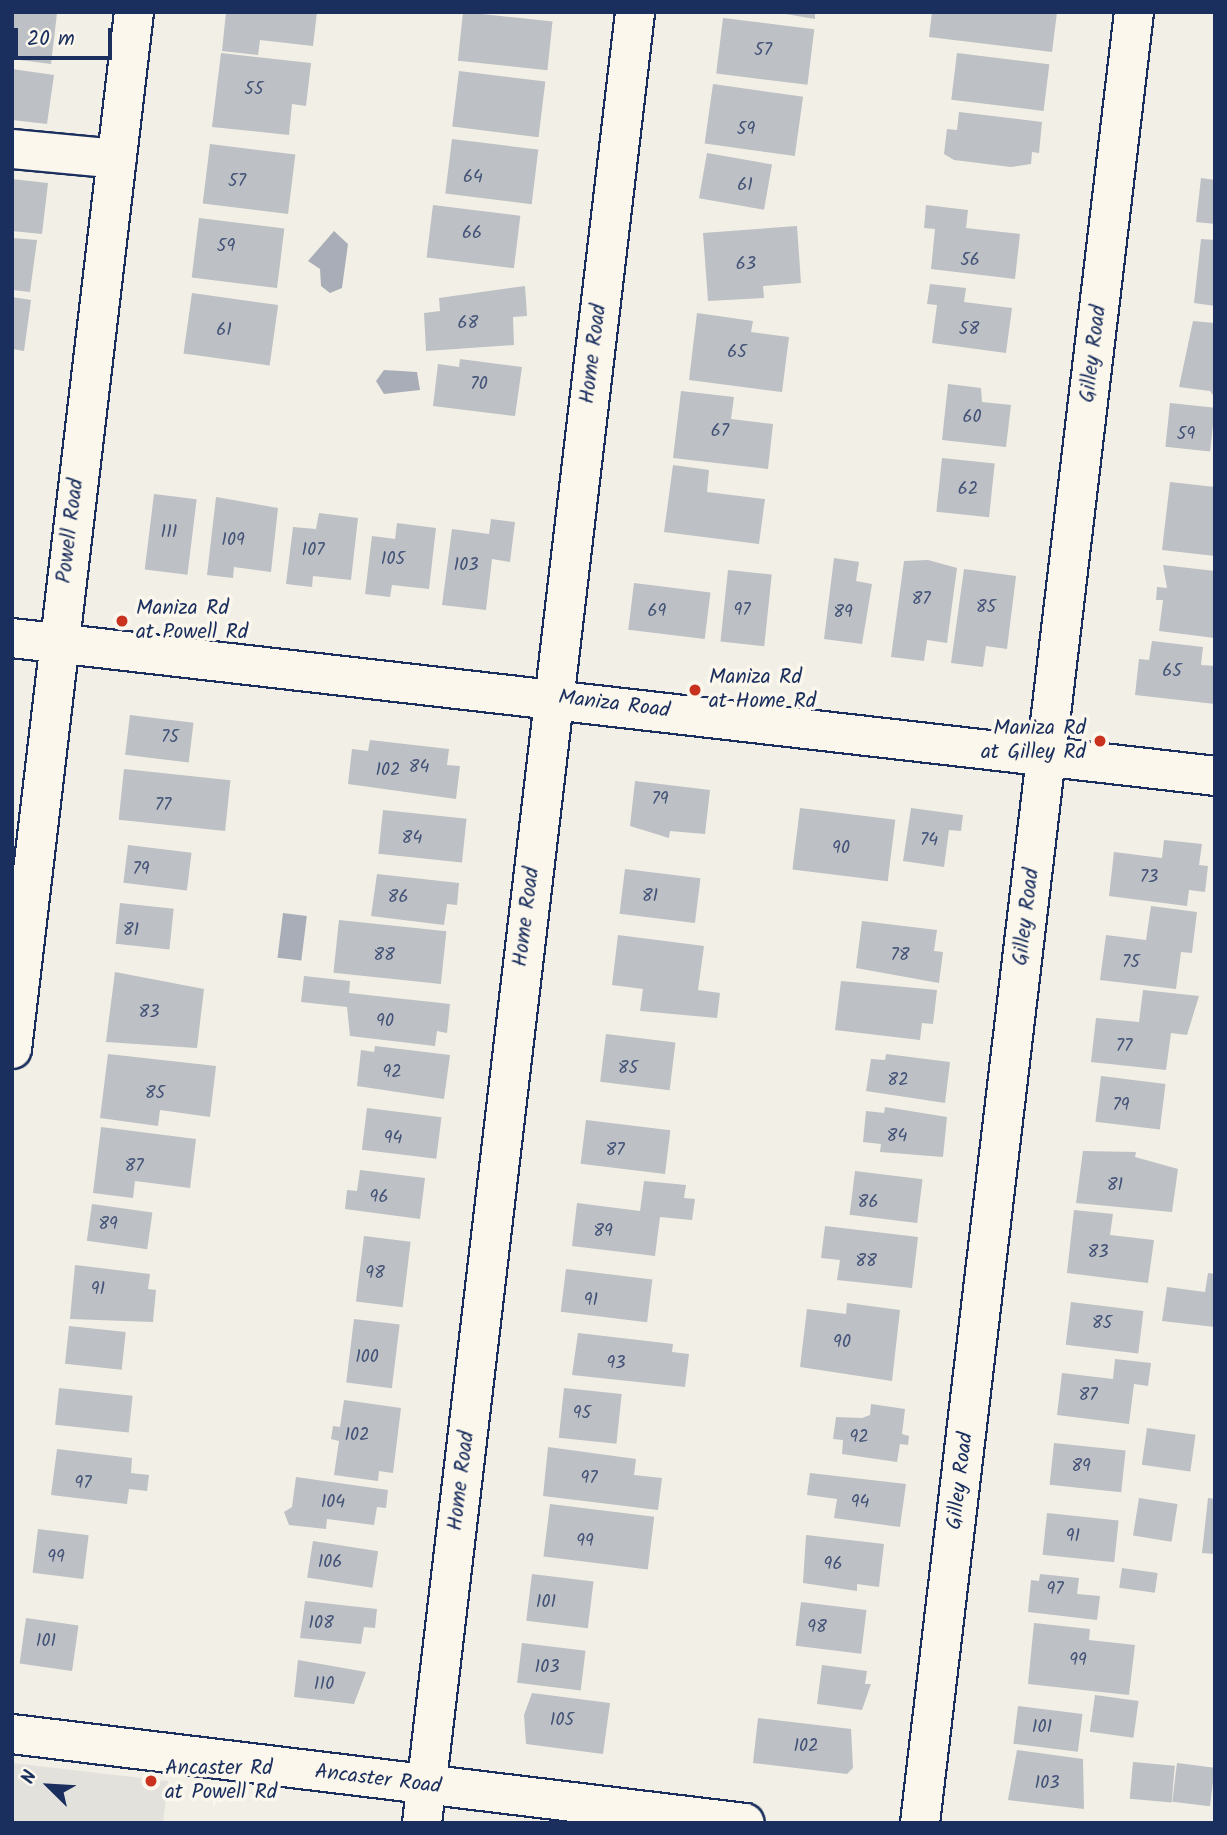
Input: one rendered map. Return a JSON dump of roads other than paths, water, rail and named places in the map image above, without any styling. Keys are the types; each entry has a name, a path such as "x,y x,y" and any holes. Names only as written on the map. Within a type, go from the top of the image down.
{"street":[{"name":"Powell Road","path":"12,1049 57,643 134,12"},
{"name":"Home Road","path":"424,1805 635,12"},
{"name":"Gilley Road","path":"920,1823 1134,12"},
{"path":"12,149 117,159"},
{"name":"Maniza Road","path":"12,638 1215,775"},
{"name":"Ancaster Road","path":"12,1734 424,1805 745,1823"}],"place":[{"name":"Maniza Rd at Powell Rd","path":"122,621"},
{"name":"Maniza Rd at Home Rd","path":"695,690"},
{"name":"Maniza Rd at Gilley Rd","path":"1100,741"},
{"name":"Ancaster Rd at Powell Rd","path":"151,1781"}]}
